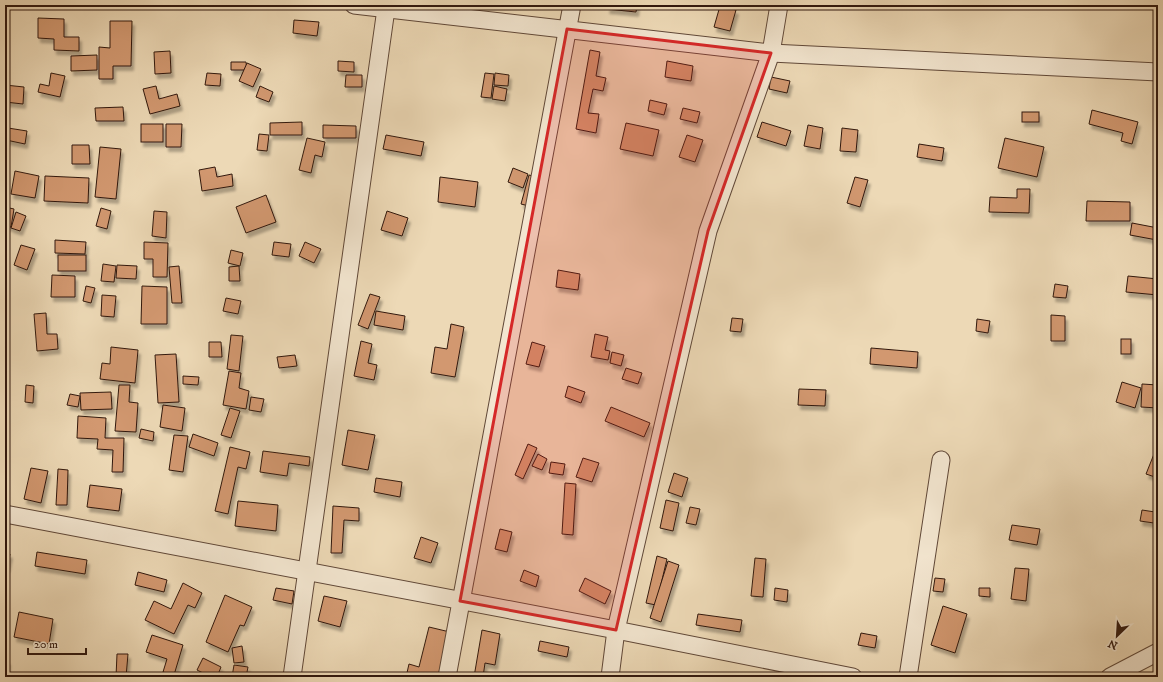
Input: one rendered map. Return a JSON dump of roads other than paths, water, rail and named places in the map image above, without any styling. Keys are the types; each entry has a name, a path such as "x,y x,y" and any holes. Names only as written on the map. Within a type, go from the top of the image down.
{"street":[{"path":"354,5 771,53 1124,69 1158,72"},
{"path":"447,677 572,5"},
{"path":"610,677 616,630 708,231 771,53 780,5"},
{"path":"292,677 386,9"},
{"path":"908,677 941,460"},
{"path":"5,514 616,630 853,677"},
{"path":"1110,677 1158,652"}]}
